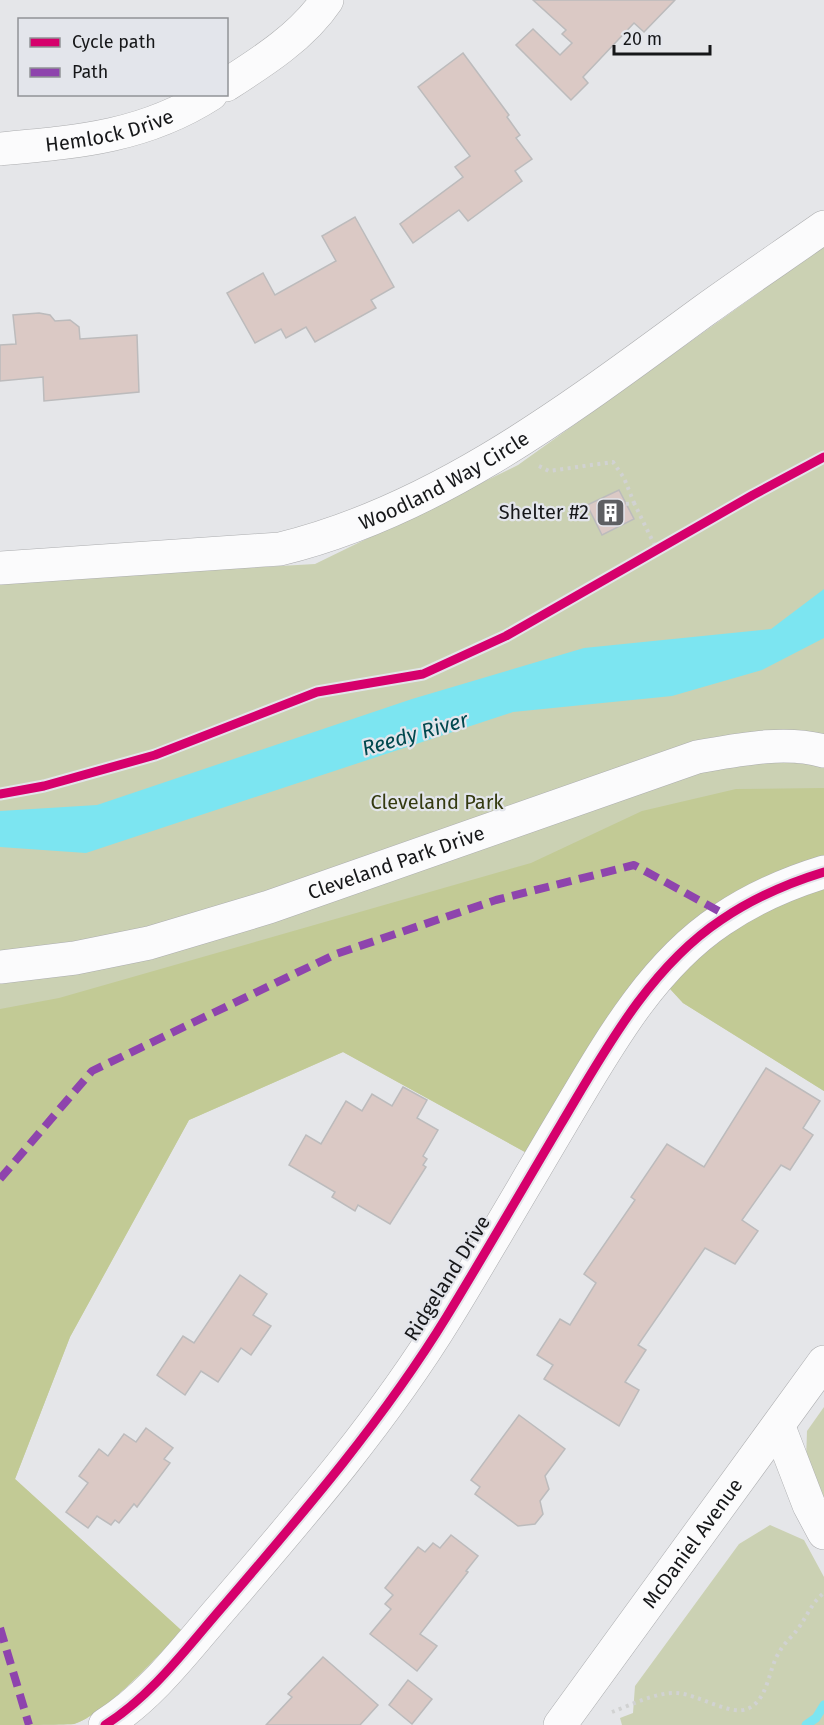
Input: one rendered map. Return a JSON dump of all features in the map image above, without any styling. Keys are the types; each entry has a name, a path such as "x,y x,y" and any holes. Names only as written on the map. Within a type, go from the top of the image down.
{"street":[{"path":"228,84 263,62 318,13 327,0"},
{"name":"Hemlock Drive","path":"0,149 86,141 135,130 188,110 208,96"},
{"name":"Woodland Way Circle","path":"0,568 280,549 324,538 360,524 413,500 491,457 595,392 824,226"},
{"name":"Cleveland Park Drive","path":"0,967 75,958 149,943 258,910 697,757 738,750 778,747 824,751"},
{"name":"Ridgeland Drive","path":"105,1725 121,1715 166,1672 292,1526 389,1402 446,1318 598,1062 658,979 692,943 720,920 797,880 824,872"},
{"name":"McDaniel Avenue","path":"582,1720 824,1362"},
{"path":"779,1427 809,1505 824,1533"}],"path":[{"path":"549,471 613,462 624,478 657,550"},
{"path":"626,504 634,503"},
{"path":"582,1720 606,1715 656,1696 676,1693 697,1697 730,1709 746,1710 758,1702 780,1650 824,1593"}],"green space":[{"name":"Cleveland Park","path":"824,246 824,1091 683,1003 649,966 534,1157 343,1052 189,1120 70,1337 15,1479 181,1630 116,1697 86,1718 74,1724 0,1725 0,582 315,564 518,465"},
{"path":"824,788 824,1091 683,1003 649,966 534,1157 343,1052 189,1120 70,1337 15,1479 181,1630 116,1697 86,1718 74,1724 0,1725 0,1009 59,998 531,863 642,811 736,789"},
{"path":"824,1407 824,1502 806,1461 807,1431"},
{"path":"770,1525 804,1540 824,1577 824,1725 622,1725 620,1718 633,1713 635,1686 739,1544"}],"water":[{"name":"Reedy River","path":"824,589 824,638 762,670 672,696 513,712 86,853 0,847 0,811 97,805 412,699 584,648 771,629"}],"building":[{"path":"533,0 675,0 644,32 634,23 583,77 588,83 571,100 516,45 533,29 560,55 572,43 562,34 566,30"},
{"path":"463,53 509,115 507,117 520,135 516,138 532,159 515,171 522,181 468,221 459,210 413,243 400,224 463,177 455,167 470,156 418,87"},
{"path":"355,217 394,287 371,300 376,308 315,342 306,327 286,338 281,329 255,343 227,293 263,273 275,295 336,261 322,236"},
{"path":"39,313 50,315 55,321 70,320 79,327 80,339 137,335 139,392 44,401 43,377 0,381 0,345 16,344 13,315"},
{"name":"Shelter #2","path":"619,490 634,519 602,535 587,505"},
{"path":"766,1068 820,1101 803,1128 813,1135 790,1170 781,1165 742,1220 758,1231 735,1264 705,1248 638,1345 646,1350 625,1382 639,1390 619,1426 544,1379 553,1365 537,1355 560,1319 570,1325 596,1283 584,1274 635,1200 631,1197 667,1144 704,1167"},
{"path":"403,1087 427,1100 417,1118 438,1130 423,1156 427,1159 423,1165 426,1167 390,1224 358,1205 355,1211 332,1197 335,1192 289,1165 306,1135 321,1144 346,1101 362,1111 372,1094 392,1106"},
{"path":"240,1275 267,1294 253,1315 271,1326 251,1355 241,1348 218,1382 201,1371 185,1395 157,1375 183,1336 194,1343"},
{"path":"519,1415 565,1449 545,1476 549,1489 540,1501 543,1514 535,1524 518,1526 475,1494 480,1487 471,1480"},
{"path":"146,1428 173,1448 164,1459 170,1463 137,1507 134,1504 119,1523 115,1520 111,1525 97,1516 88,1528 66,1512 88,1483 79,1476 99,1449 108,1456 124,1434 136,1442"},
{"path":"451,1535 478,1556 420,1634 437,1646 417,1671 370,1634 391,1609 385,1604 393,1595 385,1588 418,1547 425,1552 433,1543 440,1548"},
{"path":"323,1657 378,1705 360,1725 266,1725 292,1697 288,1694"},
{"path":"408,1680 432,1699 412,1724 389,1705"}],"waterway":[{"path":"806,1725 816,1718 824,1705"}],"marked path":[{"path":"0,1179 92,1071 336,954 496,900 634,865 728,916"},
{"path":"0,1628 29,1725"}],"cycle path":[{"path":"0,794 44,786 155,755 317,692 423,674 506,636 824,457"},
{"path":"105,1725 139,1699 169,1669 284,1535 397,1392 447,1316 594,1068 650,987 695,940 721,920 771,892 824,872"}],"place":[{"name":"Shelter #2","path":"610,512"}]}
